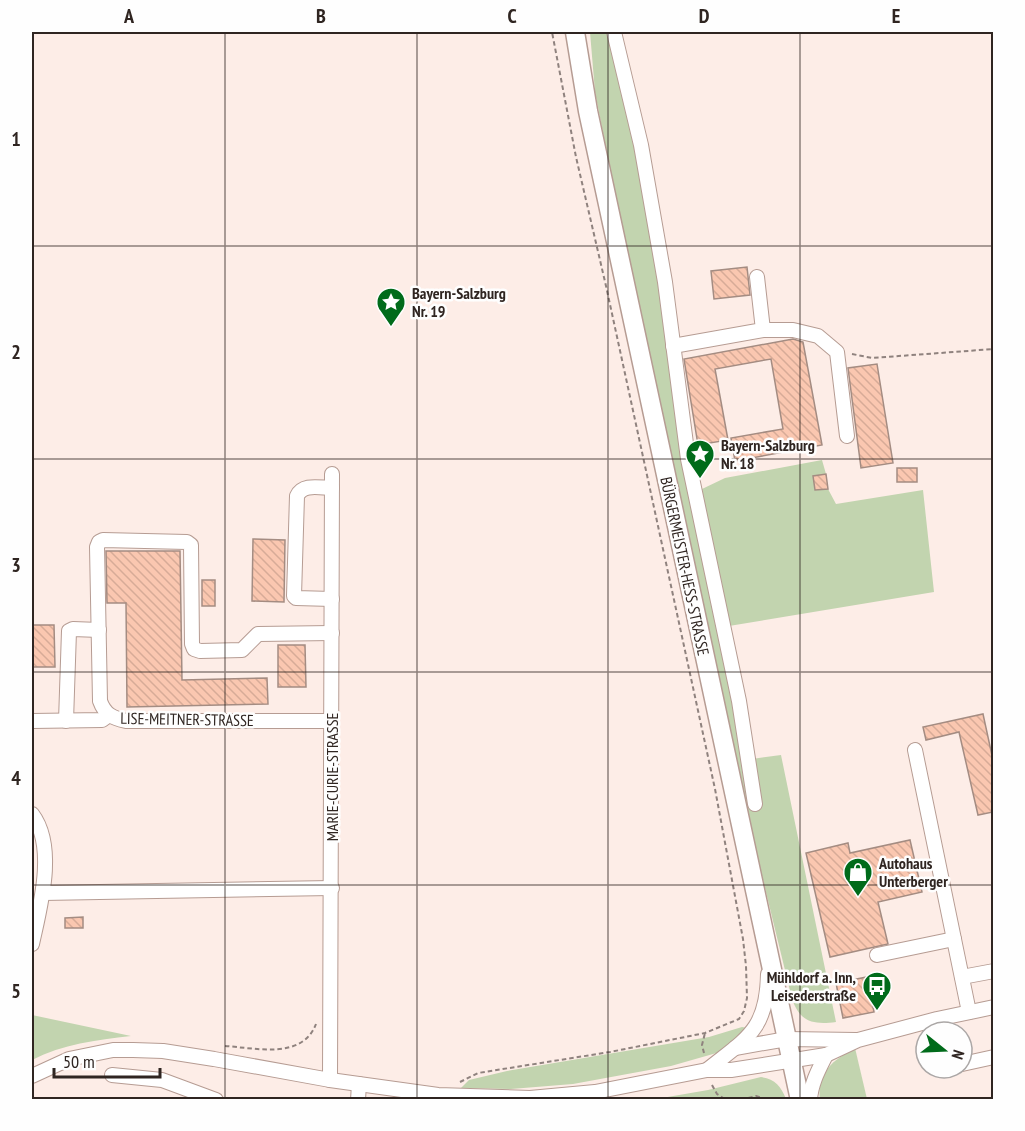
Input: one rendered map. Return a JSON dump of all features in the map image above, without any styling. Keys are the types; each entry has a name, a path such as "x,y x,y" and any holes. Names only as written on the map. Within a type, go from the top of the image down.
{"main road":[{"name":"BÜRGERMEISTER-HESS-STRASSE","path":"575,32 588,111 800,1100"}],"street":[{"path":"614,32 641,145 665,282 688,459 697,492 739,701 755,804"},
{"path":"758,277 763,330"},
{"path":"673,346 763,330 793,330 818,336 837,352 847,435"},
{"name":"MARIE-CURIE-STRASSE","path":"330,1080 332,888 332,599 332,481 300,490 297,496 294,596 296,598 332,599"},
{"name":"LISE-MEITNER-STRASSE","path":"332,633 258,634 242,650 200,651 194,649 192,644 191,545 187,542 103,540 97,547 100,701 109,715 126,721 332,721"},
{"path":"66,721 69,631 99,623"},
{"path":"32,721 102,720 109,715"},
{"path":"915,750 969,1012"},
{"path":"32,814 39,825 44,846 43,893 32,944"},
{"path":"43,893 332,888"},
{"path":"877,955 954,939"},
{"path":"707,1070 748,1037 763,1016 768,997 769,954"},
{"path":"962,977 993,970"},
{"path":"950,1020 969,1012 993,1007"},
{"path":"734,1048 787,1039 858,1040 914,1030"},
{"path":"32,1076 69,1059 113,1050 164,1051 441,1097 484,1099 596,1096 707,1070 731,1070 826,1055 858,1040"},
{"path":"810,1100 816,1074 826,1055"},
{"path":"974,1061 993,1057"},
{"path":"112,1075 162,1080 216,1100"},
{"path":"358,1100 359,1084"}],"path":[{"path":"441,1097 463,1080 478,1073 610,1052 705,1033 739,1019 744,1011 747,985 743,939 715,789 576,157 552,32"},
{"path":"837,352 872,358 993,349"},
{"path":"705,1033 702,1045 707,1070 717,1094 726,1100"},
{"path":"741,1100 756,1096 770,1100"}],"green space":[{"path":"590,32 611,32 636,150 668,342 752,759 781,755 836,1022 821,1023 808,1020 799,1013 792,999 747,814 632,281 595,92"},
{"path":"822,460 826,474 813,476 815,490 828,489 836,504 923,490 934,592 729,626 702,489 725,478"},
{"path":"33,479 34,611 32,611"},
{"path":"32,1015 131,1036 68,1046 32,1060"},
{"path":"742,1027 748,1028 742,1037 720,1052 671,1066 573,1084 511,1089 461,1088 469,1080 507,1071 709,1037"},
{"path":"855,1048 867,1099 820,1100 821,1082 828,1068"},
{"path":"761,1077 777,1084 786,1099 656,1099 708,1090"}],"building":[{"path":"747,267 750,295 714,299 711,271"},
{"path":"793,339 803,342 822,445 735,461 731,438 783,429 771,359 715,369 728,440 698,445 684,359"},
{"path":"877,364 893,463 861,468 848,368"},
{"path":"897,468 917,468 917,482 897,482"},
{"path":"826,474 828,489 815,490 813,476"},
{"path":"253,539 285,540 284,602 252,601"},
{"path":"106,551 180,551 182,680 267,678 268,704 127,707 126,603 107,603"},
{"path":"202,580 215,580 215,606 202,606"},
{"path":"32,625 54,625 55,667 32,667"},
{"path":"278,645 305,645 306,687 278,687"},
{"path":"983,714 993,760 993,812 978,815 959,732 926,740 923,727"},
{"name":"Autohaus Unterberger","path":"910,840 922,892 878,902 888,944 830,957 806,853 848,843 850,853"},
{"path":"83,917 83,928 65,928 65,918"},
{"path":"867,977 874,1012 843,1018 836,983"}],"place":[{"name":"Bayern-Salzburg Nr. 19","path":"391,328"},
{"name":"Bayern-Salzburg Nr. 18","path":"700,480"},
{"name":"Autohaus Unterberger","path":"858,898"},
{"name":"Mühldorf a. Inn, Leisederstraße","path":"877,1012"}]}
